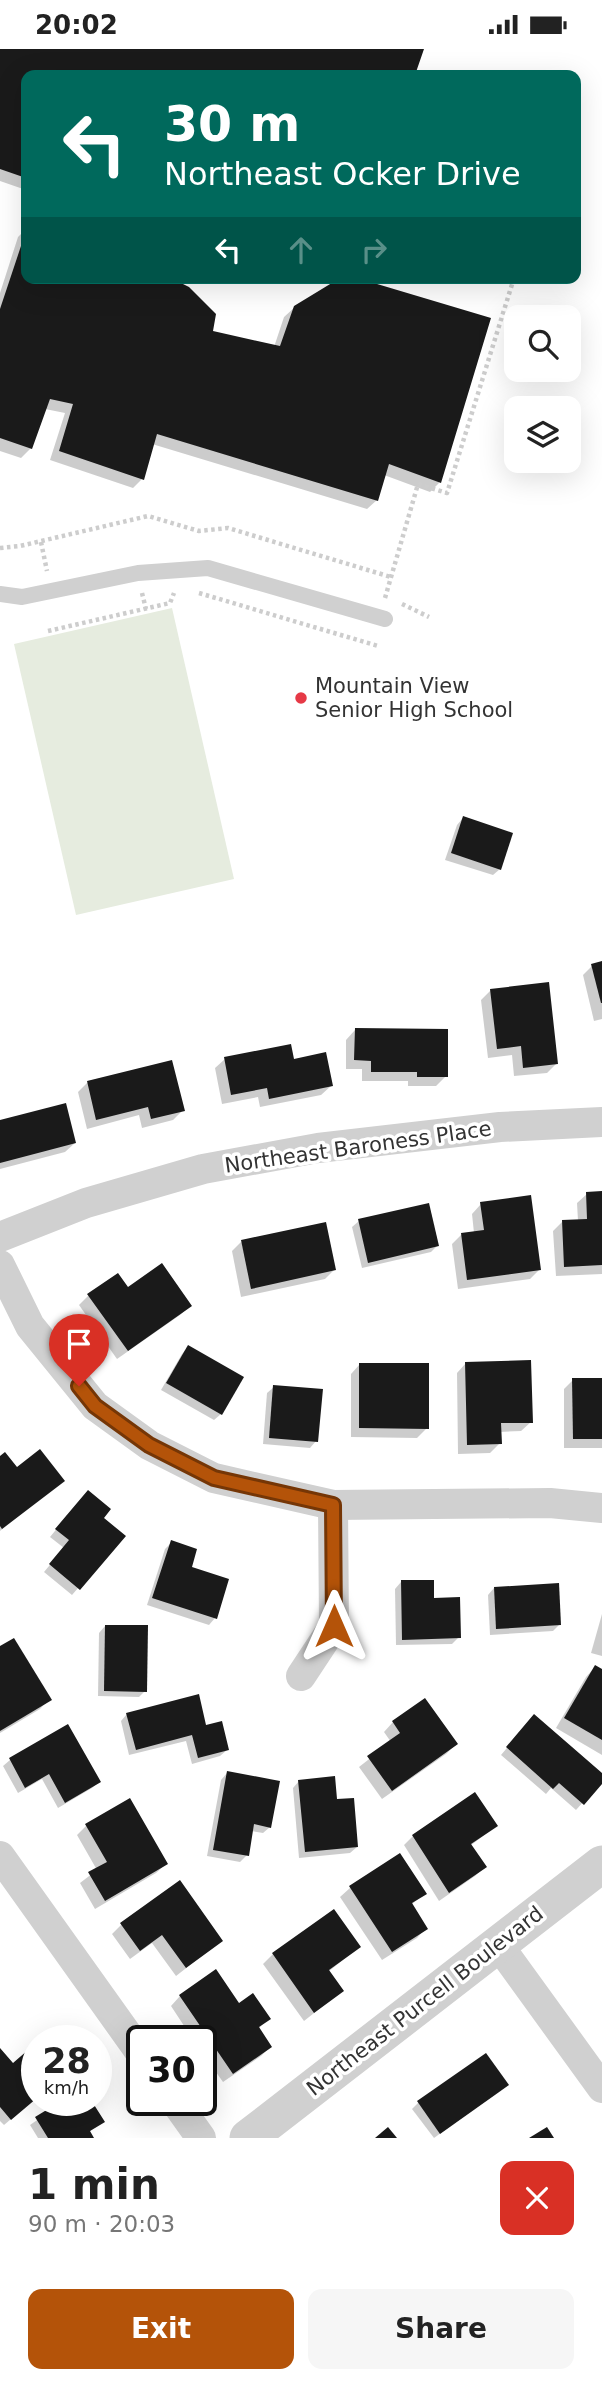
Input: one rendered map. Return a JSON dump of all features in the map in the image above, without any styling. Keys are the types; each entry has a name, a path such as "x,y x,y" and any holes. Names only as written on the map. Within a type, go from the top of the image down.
{"street":[{"name":"Northeast Baroness Place","path":"0,1237 86,1203 216,1166 318,1148 500,1128 602,1122"},
{"path":"0,1265 30,1326 95,1406 149,1445 214,1478 333,1505 550,1503 602,1508"},
{"path":"301,1676 334,1626 333,1505"},
{"path":"0,1856 126,2033"},
{"name":"Northeast Purcell Boulevard","path":"248,2138 602,1864"},
{"path":"497,1943 602,2088"},
{"path":"185,2116 201,2138"}],"lane":[{"path":"0,594 22,597 138,573 208,568 386,619"}],"path":[{"path":"429,617 414,608 385,599 418,484 447,493 512,284"},
{"path":"0,548 20,546 148,516 199,531 228,528 391,577"},
{"path":"48,631 170,603 177,586"},
{"path":"190,590 377,646"}],"shaded area":[{"path":"172,608 234,879 76,915 14,644"}],"building":[{"path":"0,49 424,49 417,70 21,70 21,176 0,169"},
{"path":"21,246 21,284 183,284 216,314 213,331 280,346 294,306 330,284 377,284 491,318 441,483 389,464 378,501 157,434 144,480 59,451 73,404 50,399 32,449 0,438 0,309"},
{"path":"463,816 513,833 501,870 451,853"},
{"path":"602,961 602,1003 601,1003 591,964"},
{"path":"549,982 558,1064 523,1068 521,1046 497,1049 490,989"},
{"path":"355,1028 448,1029 448,1077 417,1077 417,1072 371,1072 371,1061 354,1060"},
{"path":"291,1044 294,1059 326,1052 333,1086 269,1099 267,1088 231,1095 224,1057"},
{"path":"172,1060 185,1111 151,1119 148,1107 96,1120 87,1081"},
{"path":"66,1103 76,1143 0,1163 0,1120"},
{"path":"602,1191 602,1265 564,1267 562,1220 587,1219 586,1192"},
{"path":"531,1195 541,1270 467,1280 461,1233 484,1230 480,1202"},
{"path":"429,1203 439,1246 368,1263 358,1219"},
{"path":"326,1222 336,1270 251,1289 241,1240"},
{"path":"162,1263 192,1306 128,1351 87,1294 118,1273 128,1287"},
{"path":"188,1345 244,1377 222,1415 166,1383"},
{"path":"531,1360 533,1423 501,1423 502,1444 467,1445 465,1362"},
{"path":"359,1363 429,1363 429,1429 359,1428"},
{"path":"572,1378 602,1378 602,1439 573,1439"},
{"path":"273,1385 323,1389 318,1442 269,1438"},
{"path":"40,1449 65,1481 2,1529 0,1456 5,1452 17,1467"},
{"path":"88,1490 111,1509 104,1518 126,1536 80,1590 49,1564 69,1540 55,1529"},
{"path":"171,1540 197,1549 192,1567 229,1579 217,1619 152,1598"},
{"path":"401,1580 434,1580 434,1598 460,1597 461,1638 402,1640"},
{"path":"559,1583 561,1625 496,1629 494,1587"},
{"path":"105,1625 148,1625 147,1692 104,1691"},
{"path":"14,1638 52,1700 0,1731 0,1646"},
{"path":"595,1665 602,1669 602,1740 564,1718"},
{"path":"199,1694 206,1725 222,1721 229,1750 198,1758 192,1735 136,1750 126,1713"},
{"path":"425,1698 458,1744 392,1791 367,1756 400,1733 392,1721"},
{"path":"534,1714 602,1773 602,1784 584,1805 559,1783 553,1789 506,1747"},
{"path":"68,1724 101,1782 65,1803 49,1774 25,1788 9,1758"},
{"path":"227,1771 280,1781 271,1828 254,1824 249,1856 213,1850"},
{"path":"335,1776 337,1799 354,1798 358,1847 305,1852 298,1780"},
{"path":"475,1792 498,1826 471,1844 487,1867 449,1893 412,1835"},
{"path":"130,1798 168,1864 105,1901 88,1872 107,1862 85,1824"},
{"path":"400,1853 427,1894 412,1903 428,1929 392,1952 349,1886"},
{"path":"180,1880 223,1941 186,1968 162,1935 140,1951 120,1923"},
{"path":"334,1909 361,1947 329,1970 344,1991 314,2013 272,1953"},
{"path":"216,1969 239,2003 253,1993 271,2019 259,2027 272,2047 233,2074 217,2051 217,2025 200,2025 179,1995"},
{"path":"0,2048 13,2063 21,2056 21,2112 11,2120 0,2107"},
{"path":"486,2053 509,2085 440,2134 417,2101"},
{"path":"101,2116 105,2122 90,2131 94,2138 48,2138 35,2117"},
{"path":"388,2127 397,2138 375,2138"},
{"path":"547,2127 554,2138 529,2138"}],"place":[{"name":"Mountain View Senior High School","path":"301,698"}],"route":[{"path":"79,1386 95,1406 149,1445 214,1478 333,1505 334,1626"}]}
